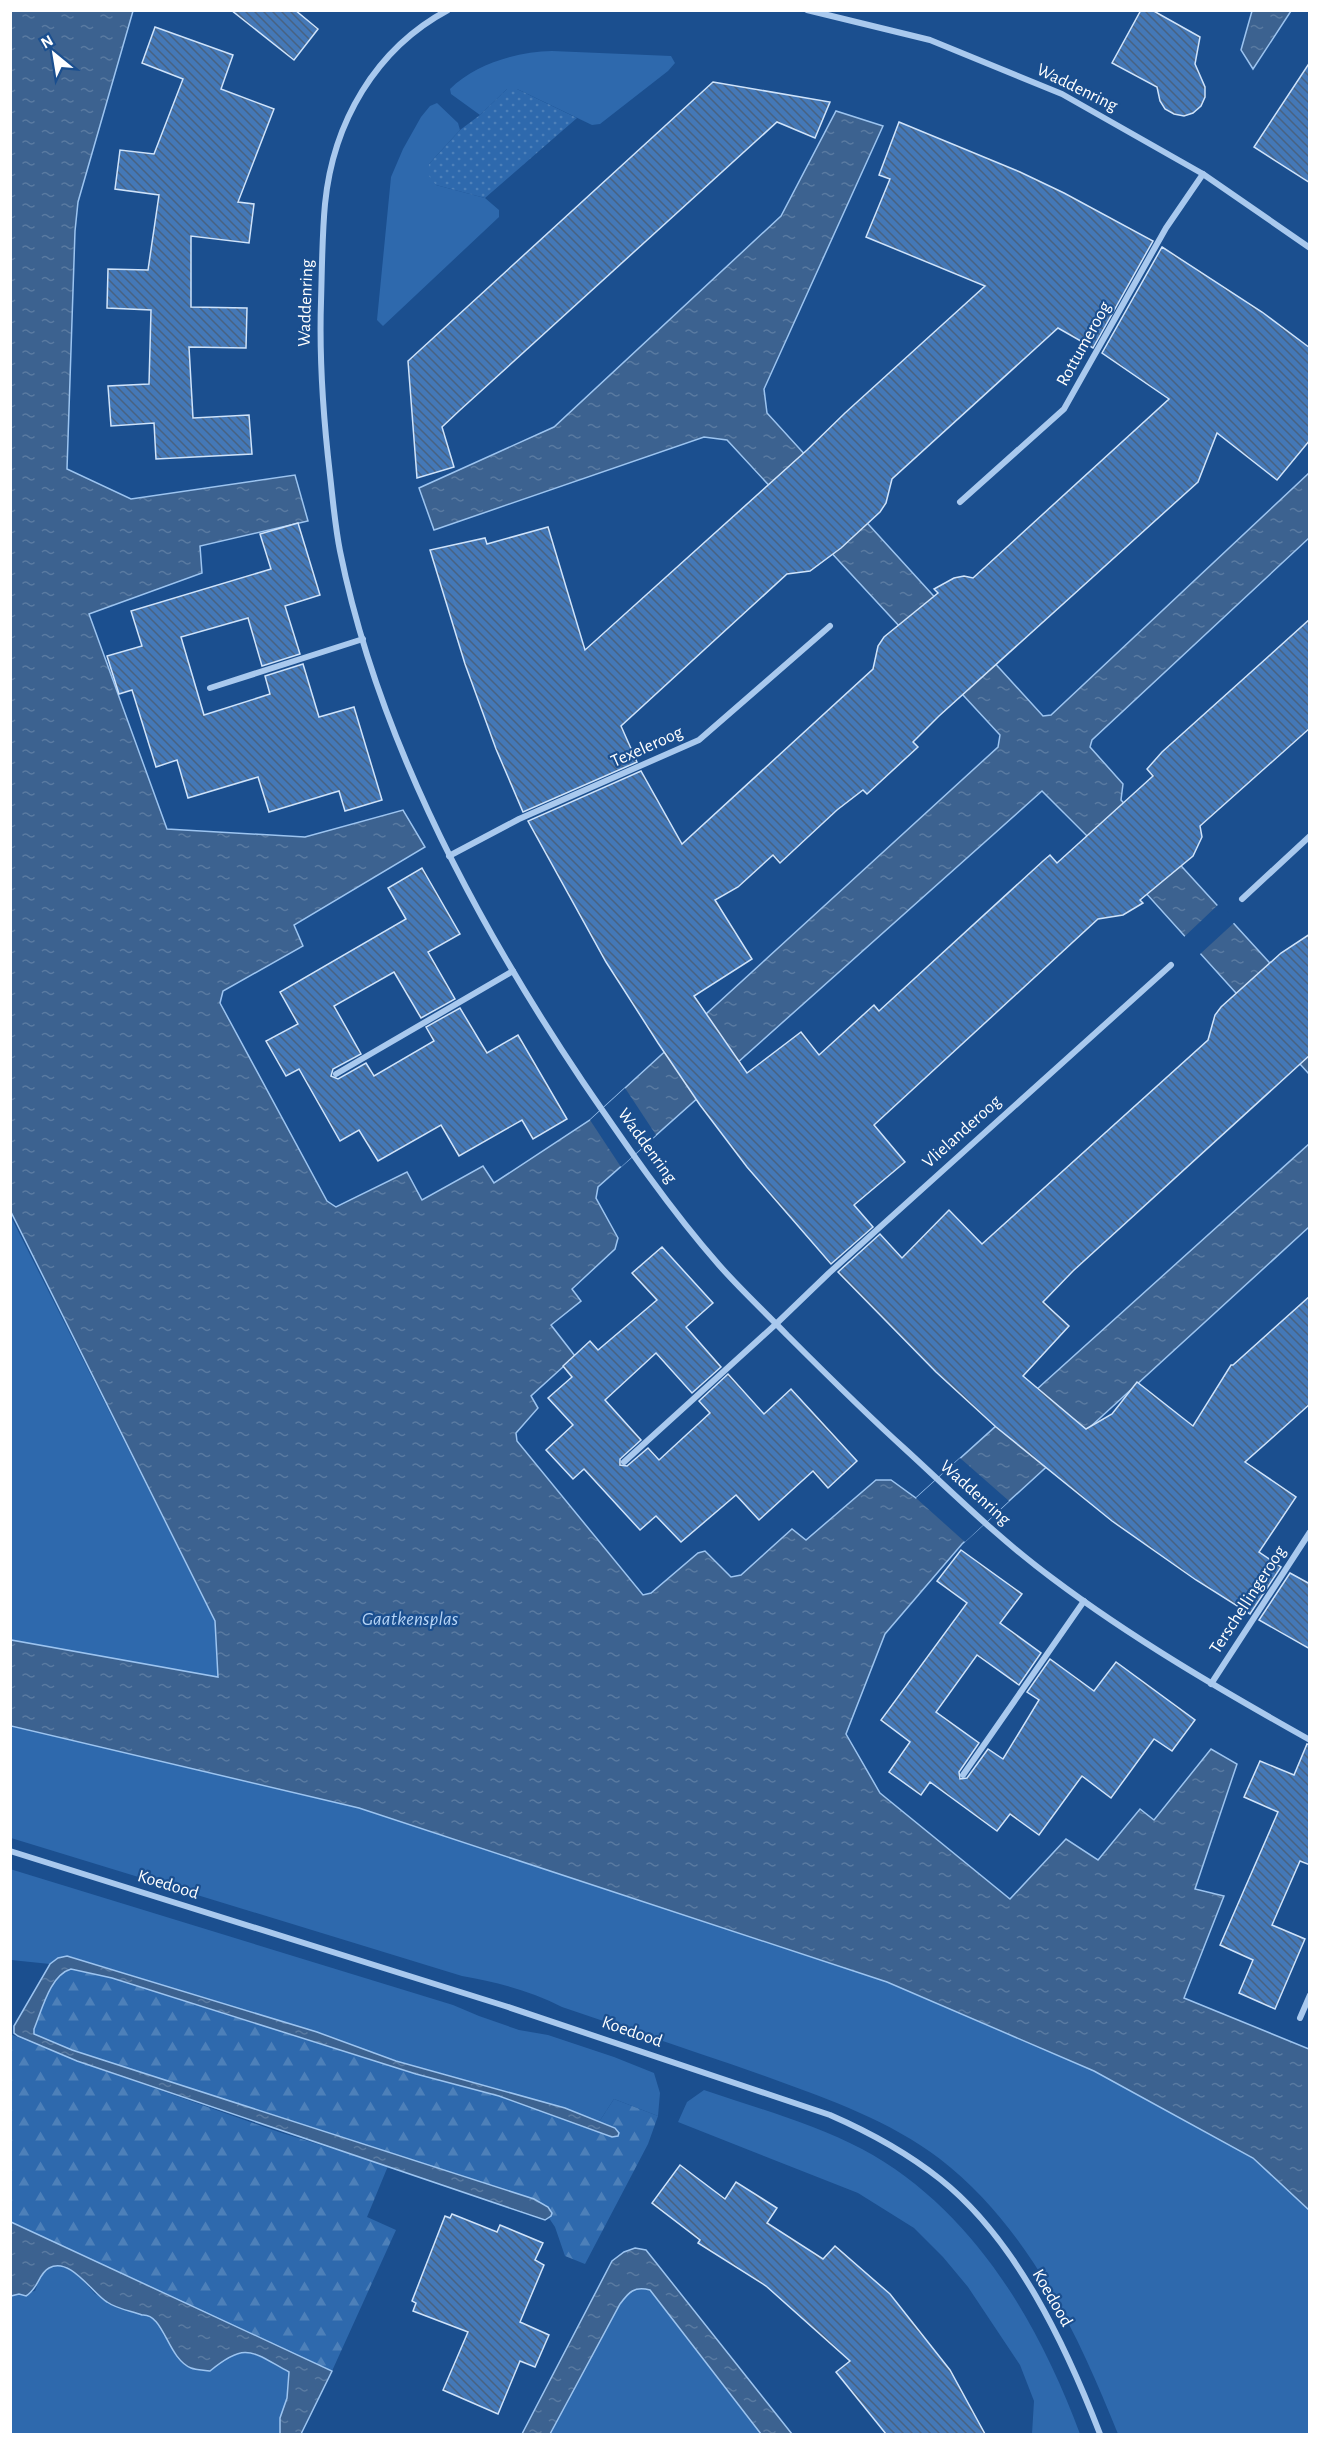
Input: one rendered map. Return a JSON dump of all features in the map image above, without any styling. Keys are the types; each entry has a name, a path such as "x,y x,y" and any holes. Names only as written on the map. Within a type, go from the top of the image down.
{"street":[{"name":"Waddenring","path":"448,10 417,29 402,43 365,84 350,111 339,140 325,202 319,349 321,398 333,516 340,554 363,639 426,810 449,856 546,1026 634,1155 681,1219 721,1267 864,1412 984,1523 1048,1575 1211,1684 1310,1740"},
{"name":"Waddenring","path":"807,10 930,40 1062,94 1203,174 1310,248"},
{"name":"Rottumeroog","path":"960,502 1064,409 1166,228 1203,174"},
{"name":"Texeleroog","path":"449,856 519,819 699,740 830,626"},
{"path":"210,688 363,639"},
{"path":"1242,899 1310,836"},
{"name":"Vlielanderoog","path":"776,1324 829,1273 1171,965"},
{"path":"336,1074 513,971"},
{"path":"624,1462 776,1324"},
{"name":"Terschellingeroog","path":"1211,1684 1310,1532"},
{"path":"963,1776 1084,1601"},
{"name":"Koedood","path":"10,1851 527,2013 830,2115 868,2132 907,2155 941,2180 981,2220 1014,2263 1050,2320 1100,2434"},
{"path":"1299,2018 1310,1995"}],"green space":[{"path":"552,51 671,56 675,63 600,124 592,125 517,89 507,89 480,115 451,94 450,89 460,80 484,66 511,57"},
{"path":"507,89 517,89 577,118 485,198 436,185 429,176 429,164 460,130 480,115"},
{"path":"437,103 458,123 460,130 429,164 436,185 485,198 499,210 499,217 383,326 377,320 391,177 421,117 430,106"},
{"path":"10,1215 215,1621 218,1678 11,1640"},
{"path":"11,1726 359,1808 887,1982 1094,2071 1253,2158 1309,2210 1309,2434 1118,2434 1086,2358 1067,2321 1047,2285 999,2217 971,2186 940,2159 901,2133 860,2113 773,2079 562,2007 526,1992 462,1976 11,1838"},
{"path":"10,1869 453,2005 519,2030 548,2035 614,2057 654,2073 660,2093 658,2116 614,2099 599,2122 565,2108 396,2061 317,2032 68,1956 58,1958 50,1964 11,1960"},
{"path":"71,1969 112,1978 416,2074 499,2096 615,2137 618,2131 599,2122 614,2099 658,2116 648,2144 585,2264 565,2256 555,2227 549,2218 552,2212 534,2199 72,2050 34,2034 47,1994 57,1979"},
{"path":"10,2034 77,2061 279,2132 388,2166 367,2217 396,2230 332,2371 11,2222"},
{"path":"704,2090 784,2116 862,2149 901,2174 937,2203 968,2235 1022,2310 1044,2350 1080,2434 1032,2434 1034,2401 1020,2365 968,2287 943,2257 914,2228 858,2193 678,2122 687,2102"},
{"path":"52,2266 60,2266 75,2272 95,2294 147,2314 160,2323 164,2336 226,2357 242,2352 250,2353 289,2372 287,2398 280,2418 280,2434 11,2434 11,2296 35,2291 41,2275"},
{"path":"641,2288 650,2290 761,2434 550,2434 620,2304 630,2291"}],"water":[{"name":"Gaatkensplas","path":"11,11 133,11 78,202 75,231 67,469 131,499 295,475 308,521 200,546 202,573 89,614 167,829 305,837 403,810 425,847 294,925 303,946 223,991 220,1003 327,1201 336,1207 407,1172 422,1200 483,1166 494,1183 590,1120 998,747 1000,735 727,440 704,437 434,530 419,488 554,427 781,216 836,111 883,126 764,389 767,413 1043,716 1051,715 1309,473 1309,538 1092,740 1090,747 1123,784 1121,800 1309,1006 1309,1074 1108,851 1096,845 1042,791 598,1187 596,1198 618,1238 615,1249 572,1289 581,1301 551,1325 575,1356 531,1396 538,1408 516,1433 517,1441 643,1595 651,1593 698,1553 705,1551 731,1577 741,1575 792,1529 806,1540 876,1480 891,1480 916,1498 1309,1144 1309,1227 962,1544 885,1634 846,1734 880,1793 1010,1899 1066,1839 1098,1860 1140,1809 1154,1820 1211,1749 1237,1764 1195,1889 1224,1896 1184,1998 1309,2049 1309,2210 1253,2158 1094,2071 887,1982 359,1808 11,1726 11,1640 218,1677 215,1621 11,1212"},
{"path":"1252,11 1291,11 1253,69 1241,50"},
{"path":"67,1956 317,2032 396,2061 565,2108 615,2128 619,2133 618,2136 612,2137 499,2096 416,2074 112,1978 71,1969 57,1978 48,1994 34,2034 72,2050 534,2199 548,2207 552,2213 545,2220 77,2061 18,2036 14,2033 14,2026 50,1964 58,1958"},
{"path":"11,2222 332,2371 301,2434 280,2434 280,2418 287,2398 289,2372 266,2359 249,2353 241,2353 232,2356 210,2371 191,2368 176,2355 156,2321 149,2316 124,2310 111,2304 73,2271 65,2267 49,2268 26,2296 19,2294 11,2296"},
{"path":"635,2248 646,2250 792,2434 761,2434 650,2290 640,2289 629,2293 620,2304 550,2434 522,2434 612,2261 624,2252"}],"pier":[{"path":"1220,903 1236,921 1199,955 1183,938"},
{"path":"625,1088 656,1135 621,1167 590,1120"},
{"path":"960,1458 1009,1501 965,1542 916,1498"}],"building":[{"path":"231,10 295,10 318,29 294,60"},
{"path":"1141,10 1152,10 1200,37 1195,64 1205,87 1205,97 1201,106 1193,113 1184,116 1165,109 1160,101 1157,87 1112,63"},
{"path":"155,27 233,55 221,89 274,109 238,202 254,204 249,243 191,236 191,307 247,308 246,348 189,347 193,418 249,415 252,454 156,459 154,423 111,426 108,386 149,384 151,310 107,308 108,269 148,270 159,195 115,189 120,150 154,154 183,79 142,63"},
{"path":"1310,62 1310,183 1254,147"},
{"path":"713,82 830,102 815,138 777,122 459,411 442,427 454,467 417,478 408,361"},
{"path":"899,122 1020,172 1153,241 1093,348 1058,328 892,479 886,503 880,512 841,548 810,571 787,574 621,726 637,762 523,812 496,749 465,664 430,550 485,538 487,544 548,527 585,650 807,450 985,286 866,237 890,179 879,175"},
{"path":"1162,247 1262,312 1310,348 1310,440 1277,480 1217,433 1198,482 939,716 913,742 918,747 867,794 863,790 837,810 780,863 773,855 738,887 715,900 752,959 694,996 747,1073 801,1032 819,1055 874,1005 879,1011 1050,855 1057,863 1153,776 1147,769 1162,752 1310,619 1310,728 1200,826 1202,837 1193,856 1140,900 1143,903 1123,915 1098,919 874,1125 905,1162 854,1205 873,1227 831,1264 747,1167 700,1105 606,962 528,821 641,771 682,844 873,669 878,646 884,637 938,593 934,589 954,578 964,576 973,578 1169,399 1102,353"},
{"path":"298,523 320,595 285,606 300,654 262,666 248,618 181,637 204,715 270,694 265,676 303,664 319,717 354,707 382,800 345,811 339,791 269,812 258,777 188,798 177,760 156,767 132,690 119,694 107,656 142,646 131,611 271,569 260,534"},
{"path":"422,868 460,934 428,952 455,999 421,1018 394,972 334,1006 361,1054 333,1069 331,1076 338,1079 366,1063 374,1076 434,1041 426,1027 460,1008 487,1053 518,1035 567,1119 533,1139 522,1120 459,1156 441,1125 378,1161 359,1130 340,1141 299,1069 286,1076 266,1041 298,1024 280,992 406,919 388,888"},
{"path":"1310,934 1310,1055 1073,1271 1043,1302 1069,1326 1023,1376 1086,1429 1112,1414 1137,1382 1193,1426 1231,1365 1310,1296 1310,1404 1245,1462 1296,1497 1259,1552 1281,1567 1250,1614 1196,1580 1112,1521 996,1427 936,1372 838,1272 880,1234 902,1258 949,1210 982,1244 1208,1040 1215,1015 1221,1007 1281,953"},
{"path":"662,1247 713,1303 686,1327 721,1367 692,1393 656,1353 605,1400 641,1440 620,1459 620,1465 627,1466 648,1448 659,1460 710,1413 699,1401 728,1374 764,1414 791,1389 857,1461 828,1488 813,1471 759,1520 736,1495 681,1542 656,1516 640,1530 584,1469 573,1479 546,1450 573,1425 548,1398 572,1377 563,1366 590,1341 598,1350 657,1300 632,1273"},
{"path":"961,1550 1022,1594 1000,1623 1041,1653 1019,1685 977,1655 936,1712 979,1743 959,1772 960,1779 967,1778 988,1749 1003,1759 1039,1700 1027,1692 1050,1659 1094,1691 1116,1662 1195,1720 1172,1751 1154,1739 1111,1798 1082,1776 1039,1835 1010,1814 997,1831 930,1782 921,1795 889,1772 910,1742 881,1720 967,1603 937,1581"},
{"path":"1290,1573 1310,1584 1310,1649 1259,1620"},
{"path":"1307,1744 1310,1745 1310,1865 1300,1861 1272,1925 1305,1939 1275,2009 1239,1993 1253,1960 1220,1945 1278,1812 1244,1797 1260,1761 1294,1775"},
{"path":"680,2165 725,2199 736,2182 777,2208 767,2223 823,2259 835,2246 890,2294 950,2370 985,2434 886,2434 836,2372 850,2361 766,2286 698,2243 700,2240 652,2203"},
{"path":"452,2214 497,2232 500,2225 543,2243 535,2260 544,2265 520,2322 549,2335 535,2367 520,2361 498,2414 443,2390 468,2332 413,2311 416,2303 412,2301 445,2216 450,2218"}]}
